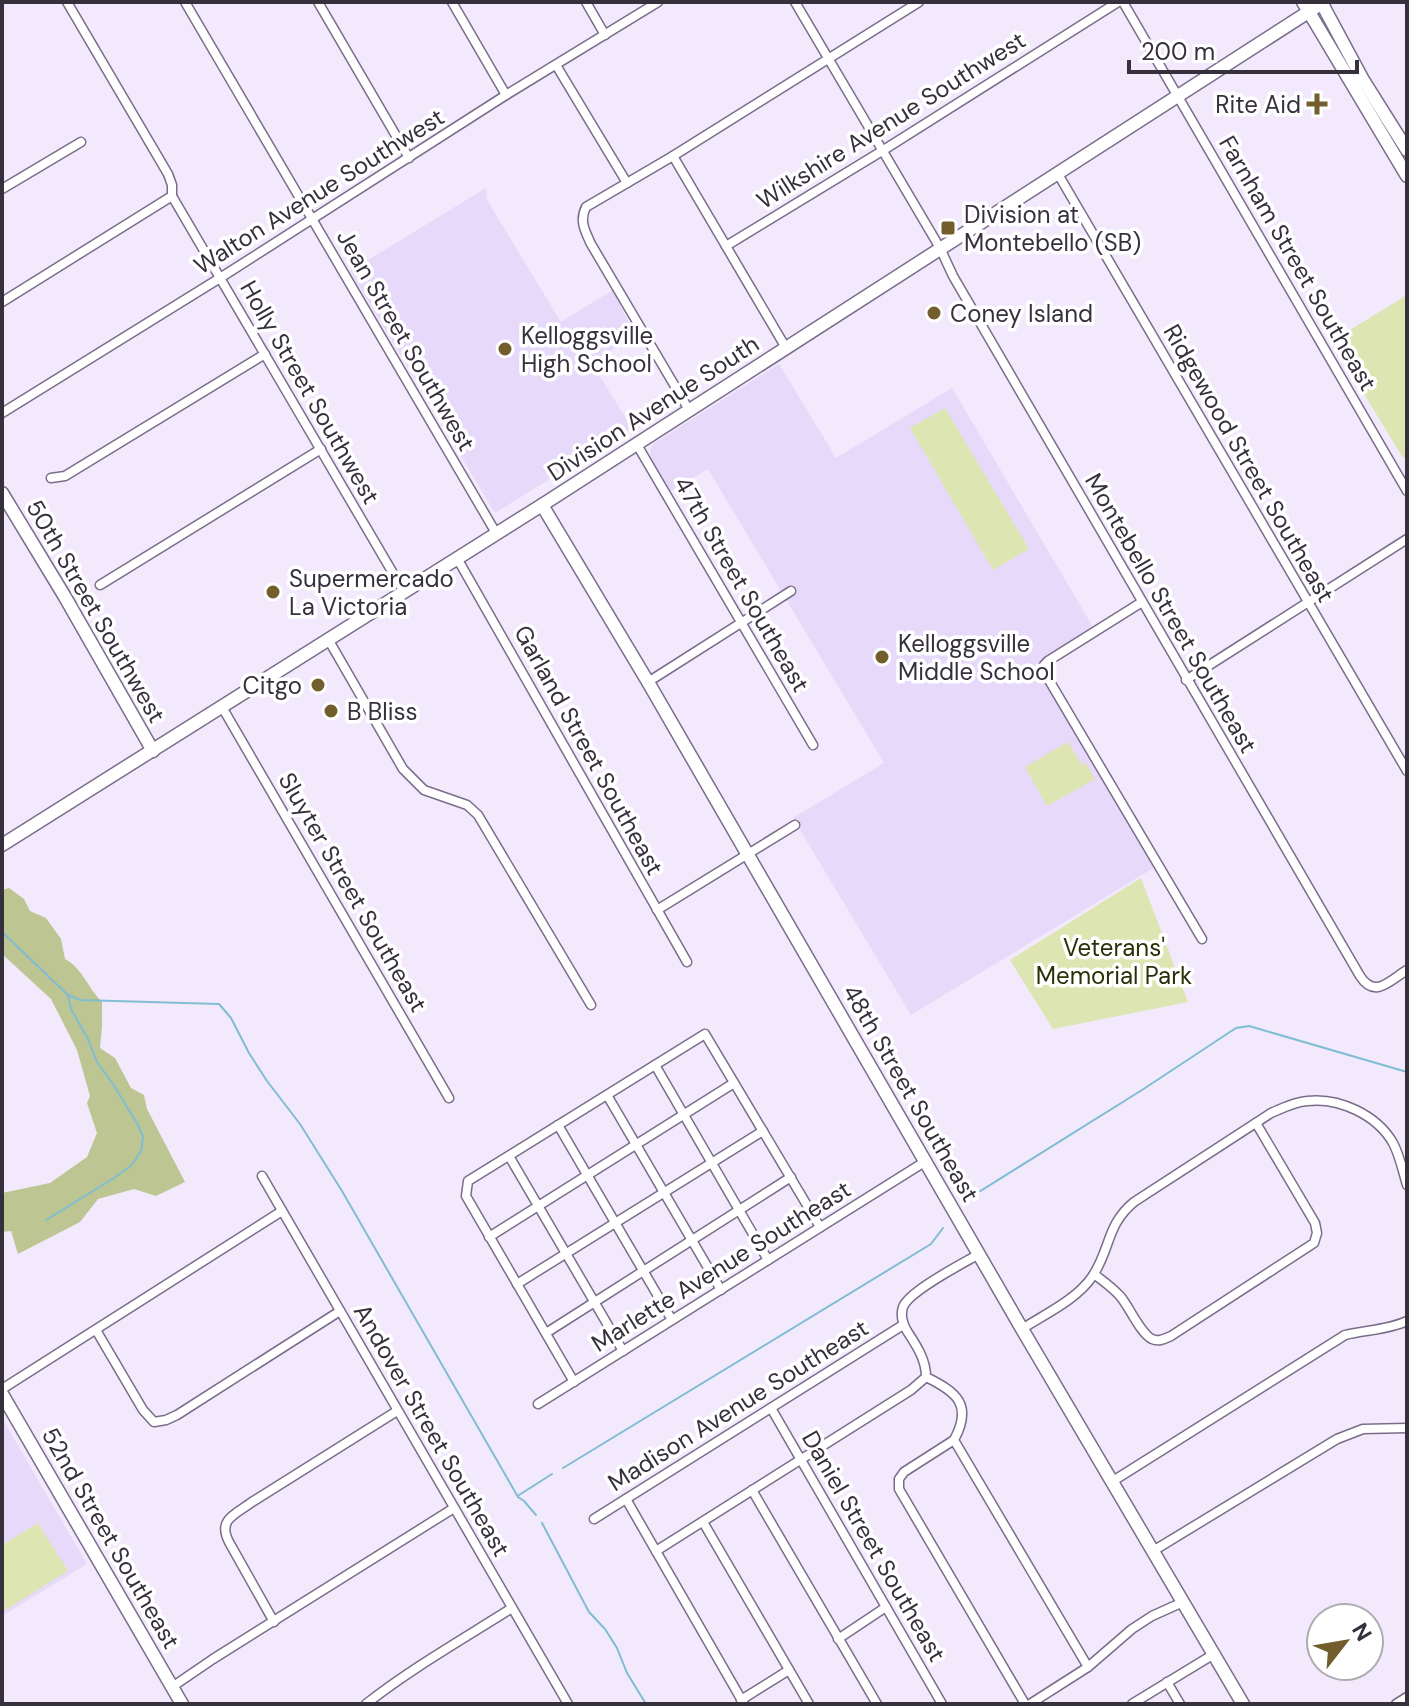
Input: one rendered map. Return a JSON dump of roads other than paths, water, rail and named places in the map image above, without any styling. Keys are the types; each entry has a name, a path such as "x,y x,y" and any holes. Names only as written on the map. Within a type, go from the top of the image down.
{"main road":[{"name":"Division Avenue South","path":"2,845 542,505 1178,97 1306,7 1322,3"},
{"path":"1322,3 1363,80 1407,150"},
{"path":"1306,7 1407,176"},
{"name":"50th Street Southwest","path":"2,493 153,751"},
{"name":"48th Street Southeast","path":"542,505 1243,1704"},
{"name":"52nd Street Southeast","path":"2,1392 182,1704"}],"street":[{"name":"Holly Street Southwest","path":"67,2 168,174 172,196 404,592"},
{"name":"Jean Street Southwest","path":"185,2 496,533"},
{"path":"318,2 409,158"},
{"path":"452,2 506,95"},
{"path":"586,2 605,35"},
{"name":"Walton Avenue Southwest","path":"2,413 658,2"},
{"name":"Montebello Street Southeast","path":"795,2 1360,976 1365,983 1378,989 1407,970"},
{"path":"689,410 591,244 583,228 582,215 586,207 919,2"},
{"name":"Farnham Street Southeast","path":"1120,2 1407,491"},
{"name":"Wilkshire Avenue Southwest","path":"726,246 1120,2"},
{"path":"556,65 627,183"},
{"path":"2,189 81,142"},
{"path":"673,156 786,348"},
{"name":"Ridgewood Street Southeast","path":"1058,174 1407,771"},
{"path":"2,302 172,196"},
{"path":"51,478 65,476 265,354"},
{"name":"47th Street Southeast","path":"636,443 813,745"},
{"path":"100,585 321,449"},
{"path":"1186,680 1407,539"},
{"name":"Garland Street Southeast","path":"457,558 687,962"},
{"path":"648,682 791,591"},
{"path":"1142,602 1048,661 1043,668 1202,939"},
{"path":"328,639 403,769 424,790 467,805 478,815 591,1005"},
{"name":"Sluyter Street Southeast","path":"222,707 449,1098"},
{"path":"657,910 795,825"},
{"path":"574,1382 466,1196 468,1181 705,1034 820,1227"},
{"path":"655,1065 768,1260"},
{"path":"489,1237 734,1083"},
{"path":"607,1095 721,1290"},
{"path":"1022,1329 1087,1284 1105,1252 1111,1229 1128,1207 1271,1113 1295,1103 1331,1101 1357,1110 1379,1126 1397,1152 1407,1185"},
{"path":"1094,1274 1120,1296 1146,1335 1162,1340 1311,1245 1317,1233 1312,1217 1256,1123"},
{"path":"558,1125 672,1320"},
{"path":"517,1284 763,1131"},
{"path":"509,1156 623,1351"},
{"name":"Marlette Avenue Southeast","path":"538,1404 926,1161"},
{"name":"Andover Street Southeast","path":"262,1176 568,1704"},
{"path":"546,1333 791,1177"},
{"path":"2,1392 282,1211"},
{"path":"926,1377 924,1361 903,1325 902,1308 912,1294 979,1254"},
{"path":"96,1330 143,1410 154,1422 177,1415 340,1311"},
{"path":"1113,1481 1345,1335 1407,1321"},
{"name":"Madison Avenue Southeast","path":"594,1519 903,1325"},
{"path":"926,1377 952,1391 959,1400 963,1411 962,1425 954,1440 904,1472 899,1479 899,1489 1028,1704 1088,1667 1132,1629 1183,1602"},
{"path":"656,1551 911,1390 926,1377"},
{"name":"Daniel Street Southeast","path":"771,1408 942,1704"},
{"path":"274,1622 224,1533 224,1525 252,1502 397,1411"},
{"path":"1153,1551 1337,1439 1363,1429 1407,1428"},
{"path":"954,1440 1088,1667"},
{"path":"752,1490 877,1704"},
{"path":"626,1499 742,1702 789,1670"},
{"path":"172,1687 454,1508"},
{"path":"703,1522 809,1704"},
{"path":"838,1639 886,1607"},
{"path":"366,1704 512,1608"},
{"path":"1132,1704 1214,1654"},
{"path":"1167,1682 1180,1704"},
{"path":"1396,1704 1407,1697"}],"waterway":[{"path":"2,932 68,995 80,1000 219,1004 342,1191 518,1497 536,1515"},
{"path":"46,1220 132,1165 141,1151 143,1137 97,1062 71,1009 68,995"},
{"path":"966,1200 1236,1028 1249,1026 1407,1072"},
{"path":"563,1468 931,1244 943,1228"},
{"path":"519,1495 552,1474"},
{"path":"542,1523 589,1612 617,1648 627,1673 646,1704"}],"place":[{"name":"Rite Aid","path":"1317,104"},
{"name":"Division at Montebello (SB)","path":"948,228"},
{"name":"Coney Island","path":"934,313"},
{"name":"Kelloggsville High School","path":"505,349"},
{"name":"Supermercado La Victoria","path":"273,592"},
{"name":"Kelloggsville Middle School","path":"882,657"},
{"name":"Citgo","path":"318,685"},
{"name":"B Bliss","path":"331,711"}],"park label":[{"name":"Veterans' Memorial Park","path":"1114,961"}]}
